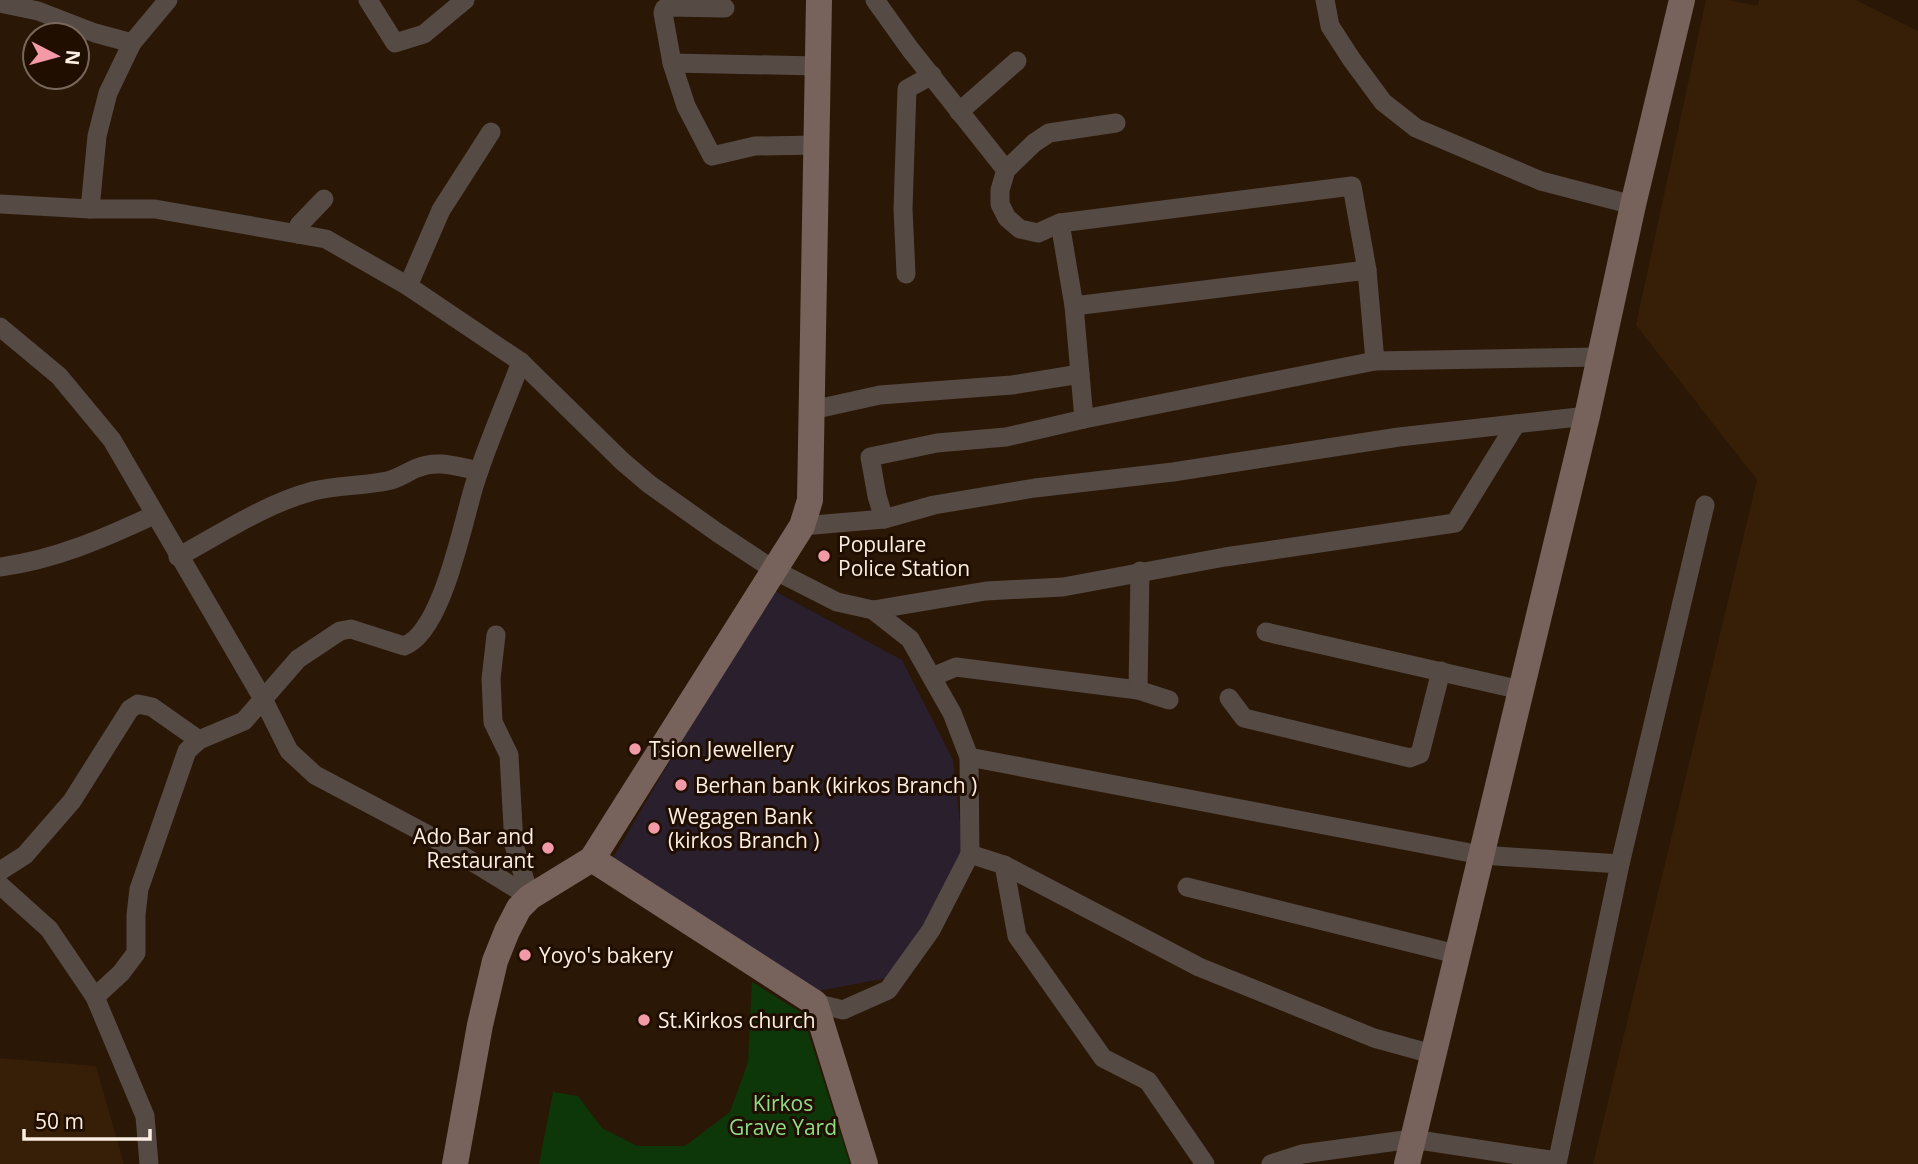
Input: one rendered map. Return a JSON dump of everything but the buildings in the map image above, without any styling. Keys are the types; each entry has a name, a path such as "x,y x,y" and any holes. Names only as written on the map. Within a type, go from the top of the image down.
{"street":[{"path":"90,209 97,136 108,93 132,43 168,0"},
{"path":"368,0 395,43 424,34 465,0"},
{"path":"455,1164 480,1025 495,961 519,908 530,897 592,859 802,526 810,500 819,0"},
{"path":"875,0 910,49 1006,170"},
{"path":"1325,0 1330,26 1352,60 1383,102 1416,128 1541,181 1633,205"},
{"path":"1410,1152 1587,416 1633,205 1682,0"},
{"path":"0,3 54,8 95,33 132,43"},
{"path":"725,8 665,7 663,13 672,63 686,106 712,156 755,146 817,145"},
{"path":"959,112 1017,61"},
{"path":"672,63 818,66"},
{"path":"906,274 903,209 906,89 932,75"},
{"path":"1116,123 1049,133 1034,143 1006,170 1000,190 1000,204 1007,218 1020,229 1038,233 1060,223 1352,186 1367,270 1375,361"},
{"path":"408,286 441,210 491,132"},
{"path":"298,234 299,225 324,199"},
{"path":"0,204 155,209 326,239 408,286 521,362 649,484 774,570 837,602 873,610 986,591 1063,587 1140,571 1455,523 1516,424"},
{"path":"1060,223 1074,306 1084,419"},
{"path":"1074,306 1367,270"},
{"path":"0,327 59,376 112,440 263,699 289,751 314,775 432,837 530,897"},
{"path":"884,519 870,457 937,443 1006,437 1375,361 1599,357"},
{"path":"95,997 121,973 136,953 139,889 187,751 199,740 244,721 298,659 340,631 351,629 404,646 412,643 430,620 456,556 479,471 521,362"},
{"path":"812,410 880,395 1012,385 1080,374"},
{"path":"802,526 884,519 934,505 1035,488 1173,472 1399,437 1587,416"},
{"path":"178,557 281,501 311,492 337,486 392,481 419,467 440,463 479,471"},
{"path":"1271,1164 1302,1154 1410,1152 1557,1163 1620,864 1705,505"},
{"path":"0,567 23,564 103,539 154,514"},
{"path":"1138,690 1140,571"},
{"path":"592,859 815,1003 843,1010 888,990 932,930 970,853 969,757 952,713 910,639 873,610"},
{"path":"1266,632 1521,690"},
{"path":"496,635 491,680 493,722 509,755 514,845 530,897"},
{"path":"932,677 956,667 1138,690 1169,700"},
{"path":"1229,698 1244,718 1410,758 1420,754 1441,671"},
{"path":"149,1164 145,1116 95,997 49,929 0,883 72,801 130,709 138,704 152,707 199,740"},
{"path":"969,757 1481,855 1620,864"},
{"path":"970,853 1004,865 1199,967 1374,1038 1432,1054"},
{"path":"1004,865 1017,936 1103,1058 1148,1081 1205,1164"},
{"path":"1187,887 1456,954"},
{"path":"815,1003 865,1164"}],"shaded area":[{"path":"1706,0 1728,0 1758,6 1759,0 1856,0 1918,31 1918,1164 1593,1164 1757,480 1636,325"},
{"path":"771,589 902,660 953,760 964,858 892,977 808,993 610,863"},
{"path":"0,1058 96,1066 124,1164 0,1164"}],"green space":[{"name":"Kirkos Grave Yard","path":"752,982 802,1013 850,1164 539,1164 553,1092 578,1096 602,1128 637,1146 685,1146 730,1112 748,1062"}],"place":[{"name":"Populare Police Station","path":"824,556"},
{"name":"Tsion Jewellery","path":"635,749"},
{"name":"Berhan bank (kirkos Branch )","path":"681,785"},
{"name":"Wegagen Bank (kirkos Branch )","path":"654,828"},
{"name":"Ado Bar and Restaurant","path":"548,848"},
{"name":"Yoyo's bakery","path":"525,955"},
{"name":"St.Kirkos church","path":"644,1020"}]}
